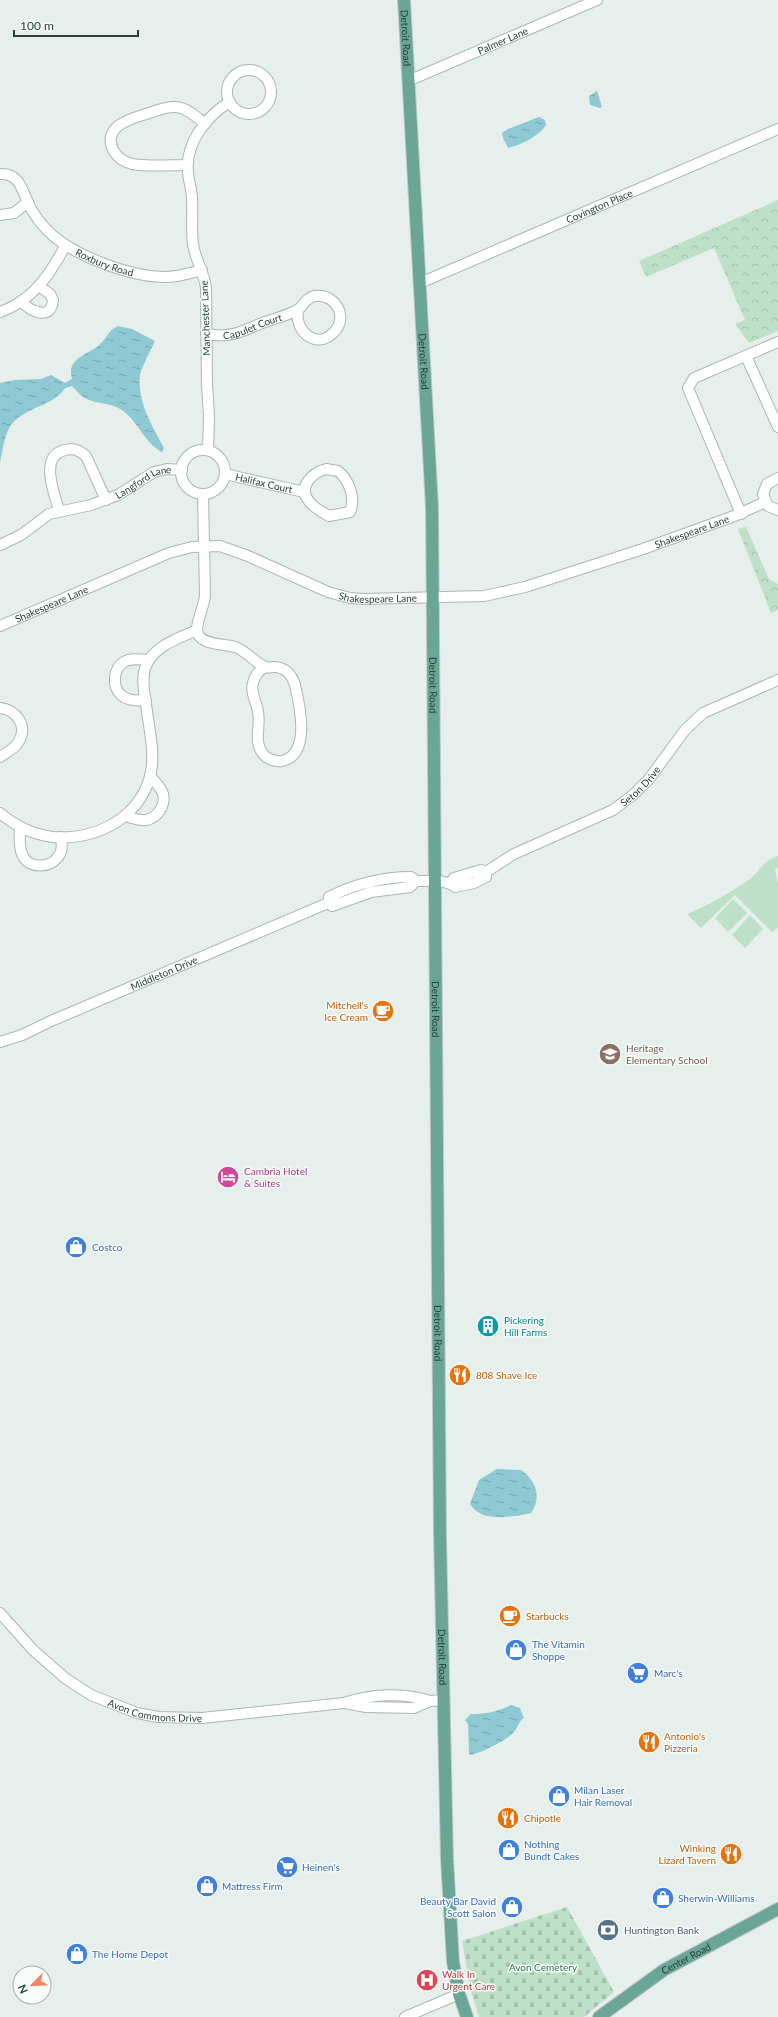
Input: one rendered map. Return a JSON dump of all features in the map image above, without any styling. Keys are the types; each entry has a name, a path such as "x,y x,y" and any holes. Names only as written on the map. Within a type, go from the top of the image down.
{"main road":[{"name":"Detroit Road","path":"404,0 432,507 440,1536 449,1919 453,1962 459,1994 467,2017"},
{"name":"Center Road","path":"599,2017 664,1970 778,1909"}],"street":[{"name":"Palmer Lane","path":"408,81 597,0"},
{"path":"253,71 259,73 269,82 271,89 269,102 259,112 246,114 239,112 230,102 228,89 230,82 239,73 253,71"},
{"name":"Manchester Lane","path":"208,450 209,417 206,384 206,288 202,270 193,245 192,198 188,165 194,140 216,111 230,102"},
{"path":"188,165 132,164 118,157 112,146 111,139 113,131 123,121 168,107 183,109 205,124"},
{"name":"Covington Place","path":"420,283 778,129"},
{"name":"Roxbury Road","path":"0,174 9,175 18,181 28,202 42,225 65,246 116,266 153,275 173,276 202,270"},
{"path":"0,215 14,213 28,202"},
{"path":"0,312 21,301 39,286 57,261 65,246"},
{"path":"21,301 32,312 40,313 47,311 53,300 50,294 39,286"},
{"name":"Capulet Court","path":"206,334 228,335 298,310 306,300 317,296 323,296 334,302 338,307 340,313 339,325 336,331 326,338 314,339 303,333 300,328 297,316 298,310"},
{"path":"741,514 688,388 694,378 778,342"},
{"path":"746,356 778,427"},
{"name":"Langford Lane","path":"58,511 50,466 55,455 67,450 80,451 86,456 106,500"},
{"path":"208,450 213,452 222,460 225,474 220,486 211,493 203,494 194,492 186,485 182,470 188,456 197,451 208,450"},
{"name":"Langford Lane","path":"0,545 15,539 45,517 58,511 91,505 106,500 128,490 154,472 167,469 182,470"},
{"name":"Halifax Court","path":"225,474 304,492 313,506 329,516 350,512 352,508 349,485 344,476 338,471 326,469 313,474 306,484 304,492"},
{"path":"778,478 770,480 764,487 763,494 765,502 770,508 778,510"},
{"path":"203,494 204,600 197,630 201,638 237,648 266,667 276,666 292,677 300,715 300,743 298,749 288,758 280,761 272,760 266,757 259,747 258,741 258,713 252,683 257,673 266,667"},
{"name":"Shakespeare Lane","path":"0,626 179,549 204,546 220,546 237,552 315,587 342,596 363,599 432,596 484,596 525,587 643,549 741,514 765,502"},
{"path":"0,813 20,827 35,834 61,837 93,832 106,828 125,816 140,799 150,776 152,763 144,670 149,660 162,646 197,630"},
{"path":"146,700 131,700 120,694 117,690 115,678 118,669 124,662 131,659 149,660"},
{"name":"Seton Drive","path":"435,881 450,883 455,887 474,883 486,877 486,872 514,854 613,810 633,795 649,779 685,730 703,713 778,680"},
{"path":"0,708 15,713 22,725 23,730 19,743 0,757"},
{"path":"125,816 145,820 155,816 159,812 163,801 162,792 150,776"},
{"path":"20,827 20,847 24,857 31,863 38,866 48,865 58,858 62,849 61,837"},
{"name":"Middleton Drive","path":"0,1042 22,1035 51,1021 328,903 332,906 371,892 410,887 416,882 435,881"},
{"name":"Avon Commons Drive","path":"0,1613 33,1650 65,1678 91,1695 137,1713 158,1717 202,1718 344,1703 365,1696 415,1696 430,1701 443,1700"},
{"path":"405,2017 459,1994"}],"green space":[{"path":"778,200 778,331 749,343 735,324 745,320 714,248 646,277 639,261"},
{"path":"746,527 769,579 778,584 778,610 771,613 738,529"},
{"path":"778,856 778,868 775,870 778,883 778,928 772,932 735,895 701,928 687,914 710,903 752,878 767,862"},
{"path":"733,899 747,913 728,932 715,918"},
{"path":"750,915 763,929 745,948 732,935"},
{"name":"Avon Cemetery","path":"567,1907 614,1992 584,2017 479,2017 470,1989 462,1941"}],"water":[{"path":"597,91 602,107 600,108 590,105 589,96"},
{"path":"539,117 545,120 546,125 539,133 529,140 508,148 502,133 508,129"},
{"path":"118,326 132,329 155,341 141,371 140,385 146,413 164,448 162,452 151,444 133,420 122,410 114,406 86,399 72,386 65,388 54,399 24,414 12,424 5,437 0,462 0,383 15,380 41,379 51,375 65,383 72,379 71,368 75,361 98,346 114,328"},
{"path":"497,1469 521,1470 534,1484 537,1495 531,1513 506,1517 489,1516 475,1510 470,1504 479,1480"},
{"path":"511,1705 520,1708 524,1718 520,1721 515,1731 499,1743 470,1755 468,1724 465,1720 471,1714 491,1712"}],"place":[{"name":"Mitchell's Ice Cream","path":"383,1011"},
{"name":"Heritage Elementary School","path":"610,1054"},
{"name":"Cambria Hotel & Suites","path":"228,1177"},
{"name":"Costco","path":"76,1247"},
{"name":"Pickering Hill Farms","path":"488,1326"},
{"name":"808 Shave Ice","path":"460,1375"},
{"name":"Starbucks","path":"510,1616"},
{"name":"The Vitamin Shoppe","path":"516,1650"},
{"name":"Marc's","path":"638,1673"},
{"name":"Antonio's Pizzeria","path":"649,1742"},
{"name":"Milan Laser Hair Removal","path":"559,1796"},
{"name":"Chipotle","path":"508,1818"},
{"name":"Nothing Bundt Cakes","path":"509,1850"},
{"name":"Winking Lizard Tavern","path":"731,1854"},
{"name":"Heinen's","path":"287,1867"},
{"name":"Mattress Firm","path":"207,1886"},
{"name":"Sherwin-Williams","path":"663,1898"},
{"name":"Beauty Bar David Scott Salon","path":"512,1907"},
{"name":"Huntington Bank","path":"608,1930"},
{"name":"The Home Depot","path":"77,1954"},
{"name":"Walk In Urgent Care","path":"427,1980"}]}
